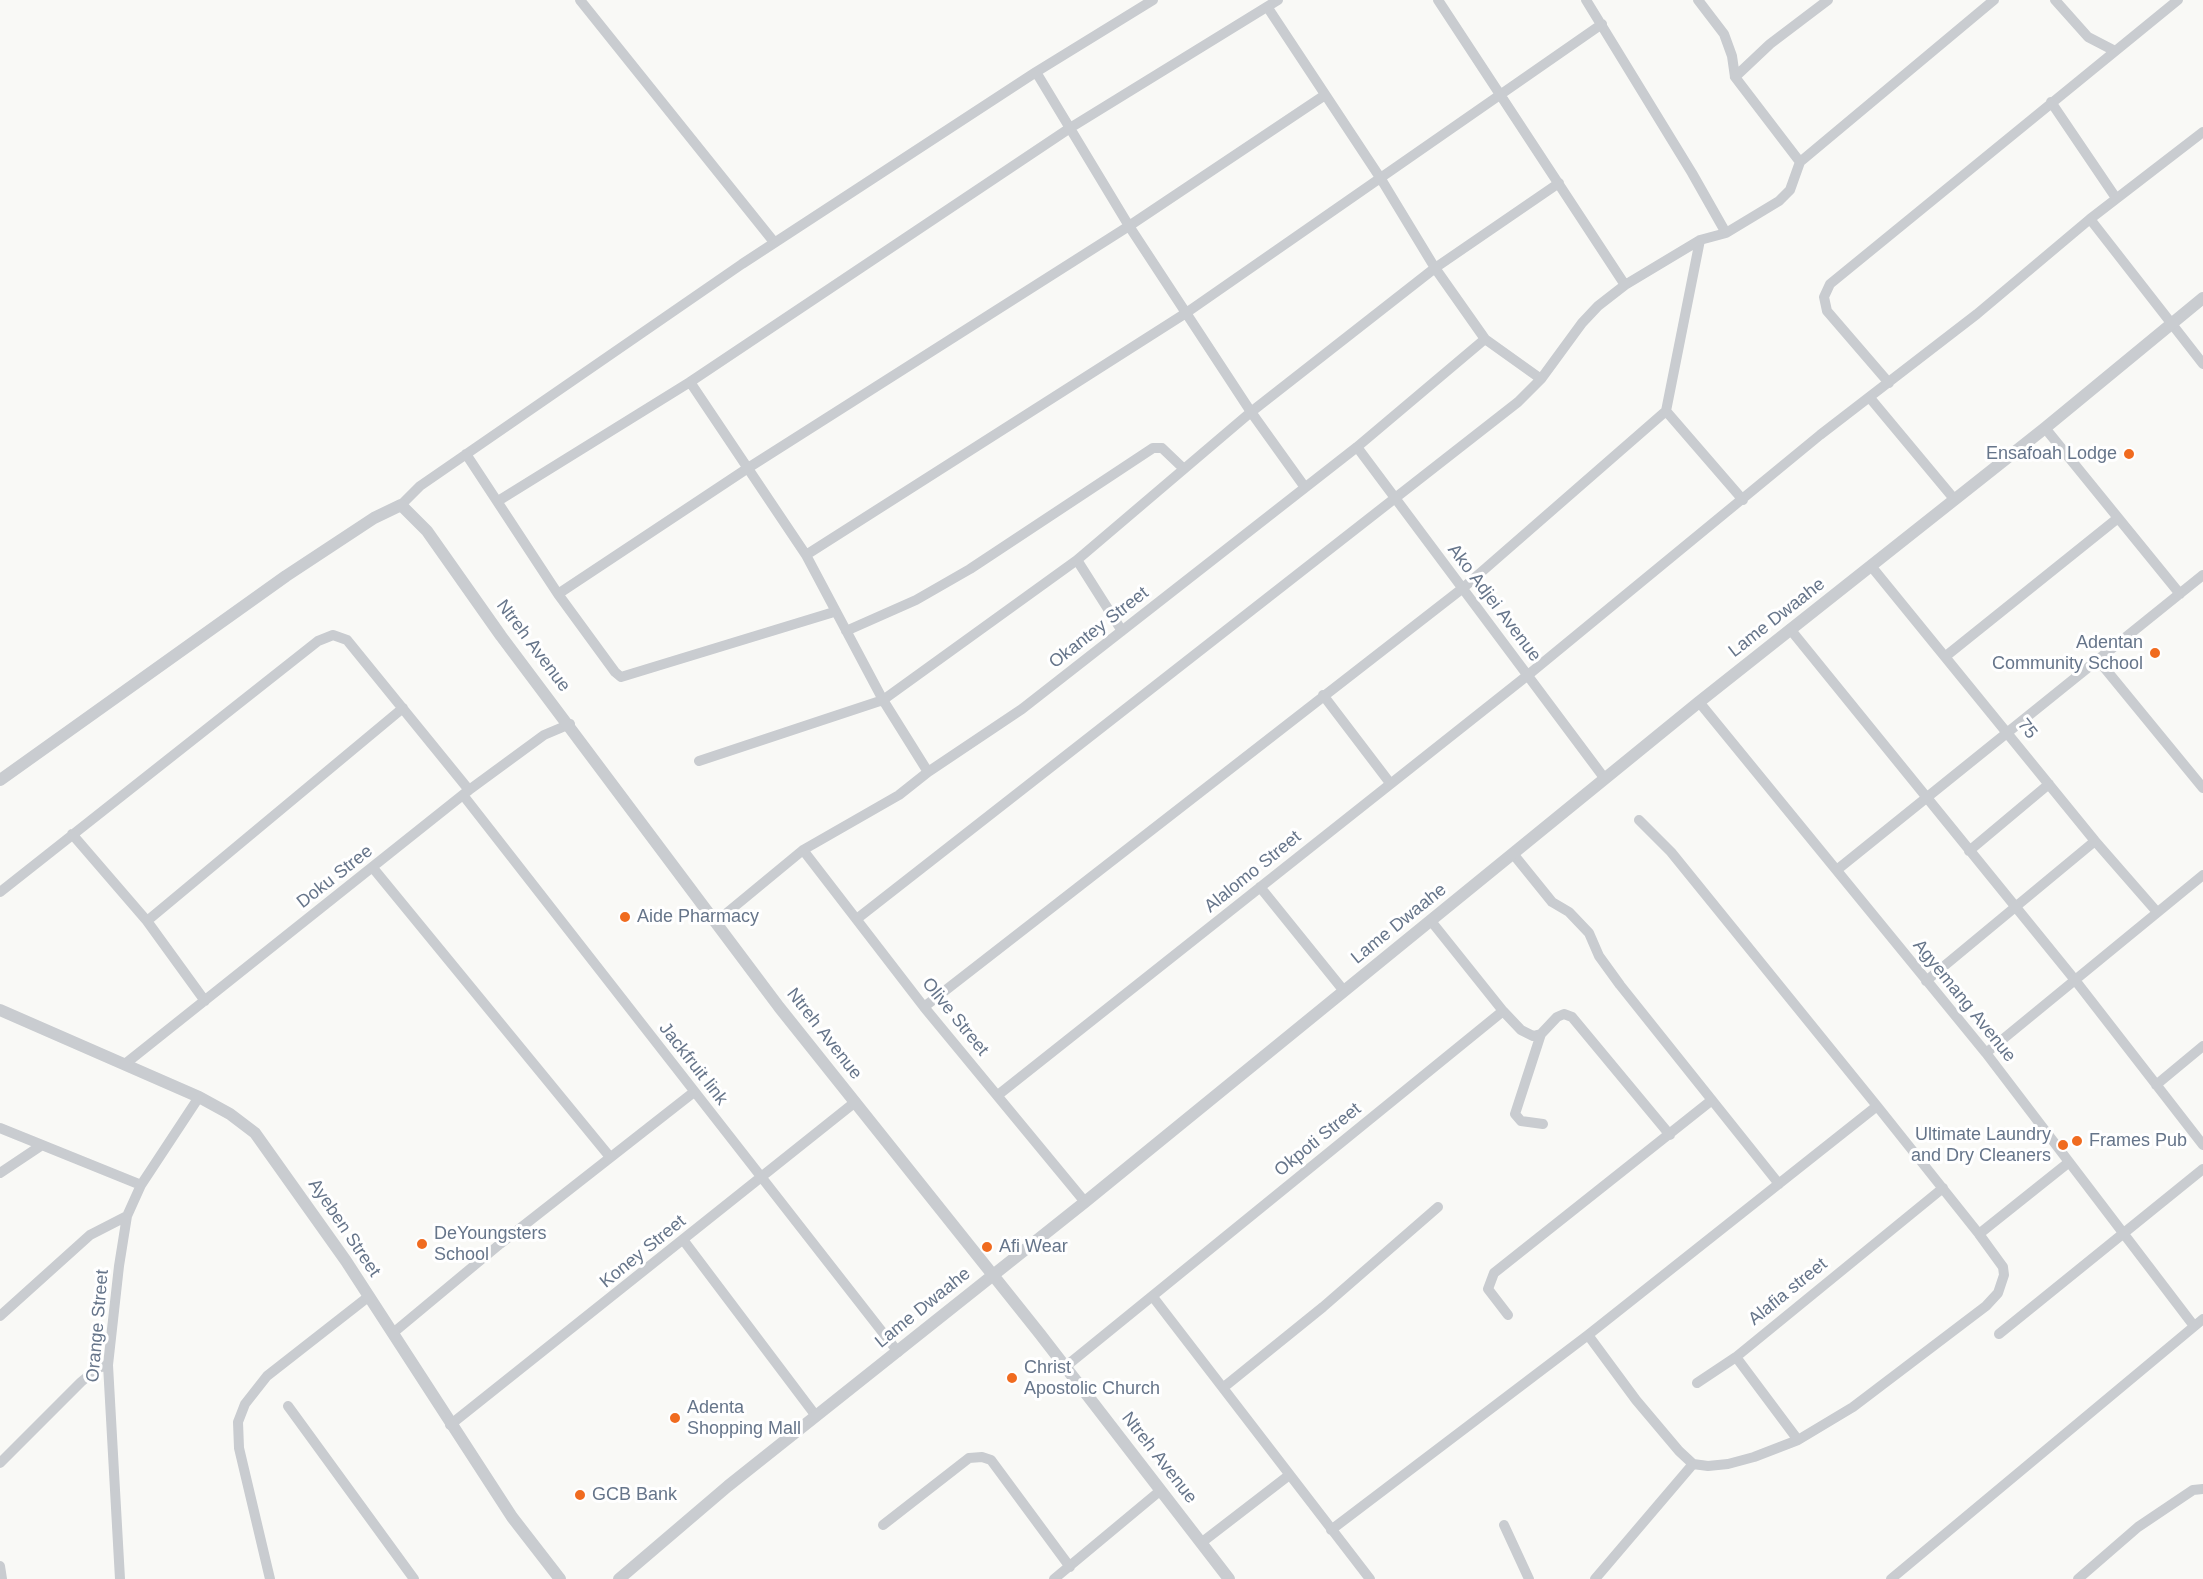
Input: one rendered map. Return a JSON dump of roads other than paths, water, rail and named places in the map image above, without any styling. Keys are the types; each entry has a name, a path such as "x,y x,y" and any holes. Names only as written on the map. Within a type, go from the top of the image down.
{"street":[{"path":"580,0 774,243"},
{"path":"0,780 286,576 388,509 401,504 420,486 774,243 1036,72 1153,0"},
{"path":"498,501 690,382 1070,128 1278,0"},
{"path":"1438,0 1498,95 1559,183 1625,285"},
{"path":"1586,0 1726,233"},
{"path":"1698,0 1724,34 1732,56 1735,77 1800,162"},
{"path":"1735,77 1770,44 1828,0"},
{"path":"858,918 1518,402 1541,379 1582,323 1598,306 1625,285 1700,240 1726,233 1779,201 1790,190 1800,162 1994,0"},
{"path":"2055,0 2088,37 2115,51"},
{"path":"1889,383 1827,311 1824,297 1830,284 2178,0"},
{"path":"1268,8 1381,179 1435,268 1485,339 1541,379"},
{"path":"806,555 1186,313 1602,24"},
{"path":"1036,72 1186,313 1251,412 1304,486"},
{"path":"558,594 748,468 1130,226 1325,95"},
{"path":"2051,102 2116,198"},
{"name":"Alalomo Street","path":"998,1095 1528,675 1820,435 1977,314 2116,198 2203,132"},
{"path":"699,761 883,700 1077,560 1251,412 1435,268 1559,183"},
{"path":"2090,219 2203,364"},
{"path":"924,1007 1463,588 1666,411 1700,240"},
{"name":"Lame Dwaahe","path":"619,1579 816,1416 1085,1202 1514,855 1699,702 2045,428 2203,298"},
{"name":"Okantey Street","path":"717,921 803,850 899,795 928,772 1022,709 1304,486 1357,447 1485,339"},
{"path":"690,382 806,555 834,612 883,700 928,772"},
{"path":"1870,398 1955,500"},
{"path":"1666,411 1743,500"},
{"path":"2045,428 2180,594"},
{"name":"Ako Adjei Avenue","path":"1357,447 1394,500 1463,588 1605,779"},
{"path":"846,631 916,600 970,569 1153,448 1162,448 1184,469"},
{"path":"466,454 558,594 621,677 834,612"},
{"name":"Ntreh Avenue","path":"401,504 428,531 501,636 570,724 855,1103 1161,1490 1224,1577"},
{"path":"1946,656 2118,518"},
{"path":"1077,560 1122,631"},
{"name":"75","path":"1871,566 2008,732 2094,841 2157,912"},
{"path":"1838,869 2203,575"},
{"path":"1790,629 2074,980 2203,1145"},
{"name":"Jackfruit link","path":"72,834 318,641 333,635 347,640 403,708 694,1092 898,1352"},
{"path":"2098,660 2203,788"},
{"path":"1323,695 1390,783"},
{"name":"Agyemang Avenue","path":"1699,702 1838,869 1986,1053 2068,1163 2199,1323"},
{"path":"147,921 403,708"},
{"name":"Doku Stree","path":"125,1064 374,868 466,792 544,735 570,724"},
{"path":"1969,851 2049,784"},
{"path":"1588,1335 1636,1400 1693,1464 1708,1466 1728,1464 1754,1457 1798,1440 1853,1407 1986,1306 1998,1293 2002,1284 2003,1267 1979,1234 1671,852 1639,820"},
{"path":"0,892 72,834 147,921 205,1001"},
{"path":"1926,981 2094,841"},
{"name":"Olive Street","path":"803,850 858,918 924,1007 1085,1202"},
{"path":"1514,855 1552,902 1569,912 1584,926 1599,956 1620,985 1779,1184"},
{"path":"374,868 610,1157"},
{"path":"1986,1053 2203,875"},
{"path":"1260,887 1344,991"},
{"path":"1431,921 1521,1030 1533,1036 1541,1034"},
{"name":"Ayeben Street","path":"0,1010 199,1097 230,1113 255,1133 272,1154 393,1333 450,1425 512,1517 560,1579"},
{"name":"Okpoti Street","path":"1065,1367 1503,1011"},
{"path":"1543,1124 1521,1121 1515,1114 1541,1034 1557,1017 1563,1014 1572,1017 1670,1135"},
{"path":"2156,1085 2203,1046"},
{"path":"393,1333 694,1092"},
{"name":"Orange Street","path":"120,1579 108,1365 127,1216 141,1185 199,1097"},
{"path":"1508,1315 1488,1289 1494,1273 1712,1100"},
{"name":"Koney Street","path":"450,1425 855,1103"},
{"path":"1331,1530 1588,1335 1877,1106"},
{"path":"0,1128 141,1185"},
{"path":"0,1173 42,1145"},
{"path":"1979,1234 2068,1163"},
{"path":"1999,1334 2203,1169"},
{"name":"Alafia street","path":"1697,1383 1736,1357 1943,1188"},
{"path":"1224,1387 1323,1307 1438,1207"},
{"path":"0,1316 90,1235 127,1216"},
{"path":"684,1241 816,1416"},
{"path":"270,1579 238,1448 238,1422 245,1404 267,1376 368,1297"},
{"path":"1153,1297 1224,1387 1288,1476 1370,1579"},
{"path":"1891,1579 2199,1323"},
{"path":"1736,1357 1798,1440"},
{"path":"0,1463 81,1382 98,1368 108,1365"},
{"path":"288,1406 414,1579"},
{"path":"883,1525 969,1458 982,1457 991,1460 1070,1567"},
{"path":"1595,1579 1693,1464"},
{"path":"1201,1543 1288,1476"},
{"path":"2078,1579 2138,1527 2193,1490 2203,1489"},
{"path":"1054,1579 1161,1490"},
{"path":"1504,1525 1528,1579"},
{"path":"0,1566 2,1579"}],"place":[{"name":"Ensafoah Lodge","path":"2129,454"},
{"name":"Adentan Community School","path":"2155,653"},
{"name":"Aide Pharmacy","path":"625,917"},
{"name":"Frames Pub","path":"2077,1141"},
{"name":"Ultimate Laundry and Dry Cleaners","path":"2063,1145"},
{"name":"DeYoungsters School","path":"422,1244"},
{"name":"Afi Wear","path":"987,1247"},
{"name":"Christ Apostolic Church","path":"1012,1378"},
{"name":"Adenta Shopping Mall","path":"675,1418"},
{"name":"GCB Bank","path":"580,1495"}]}
